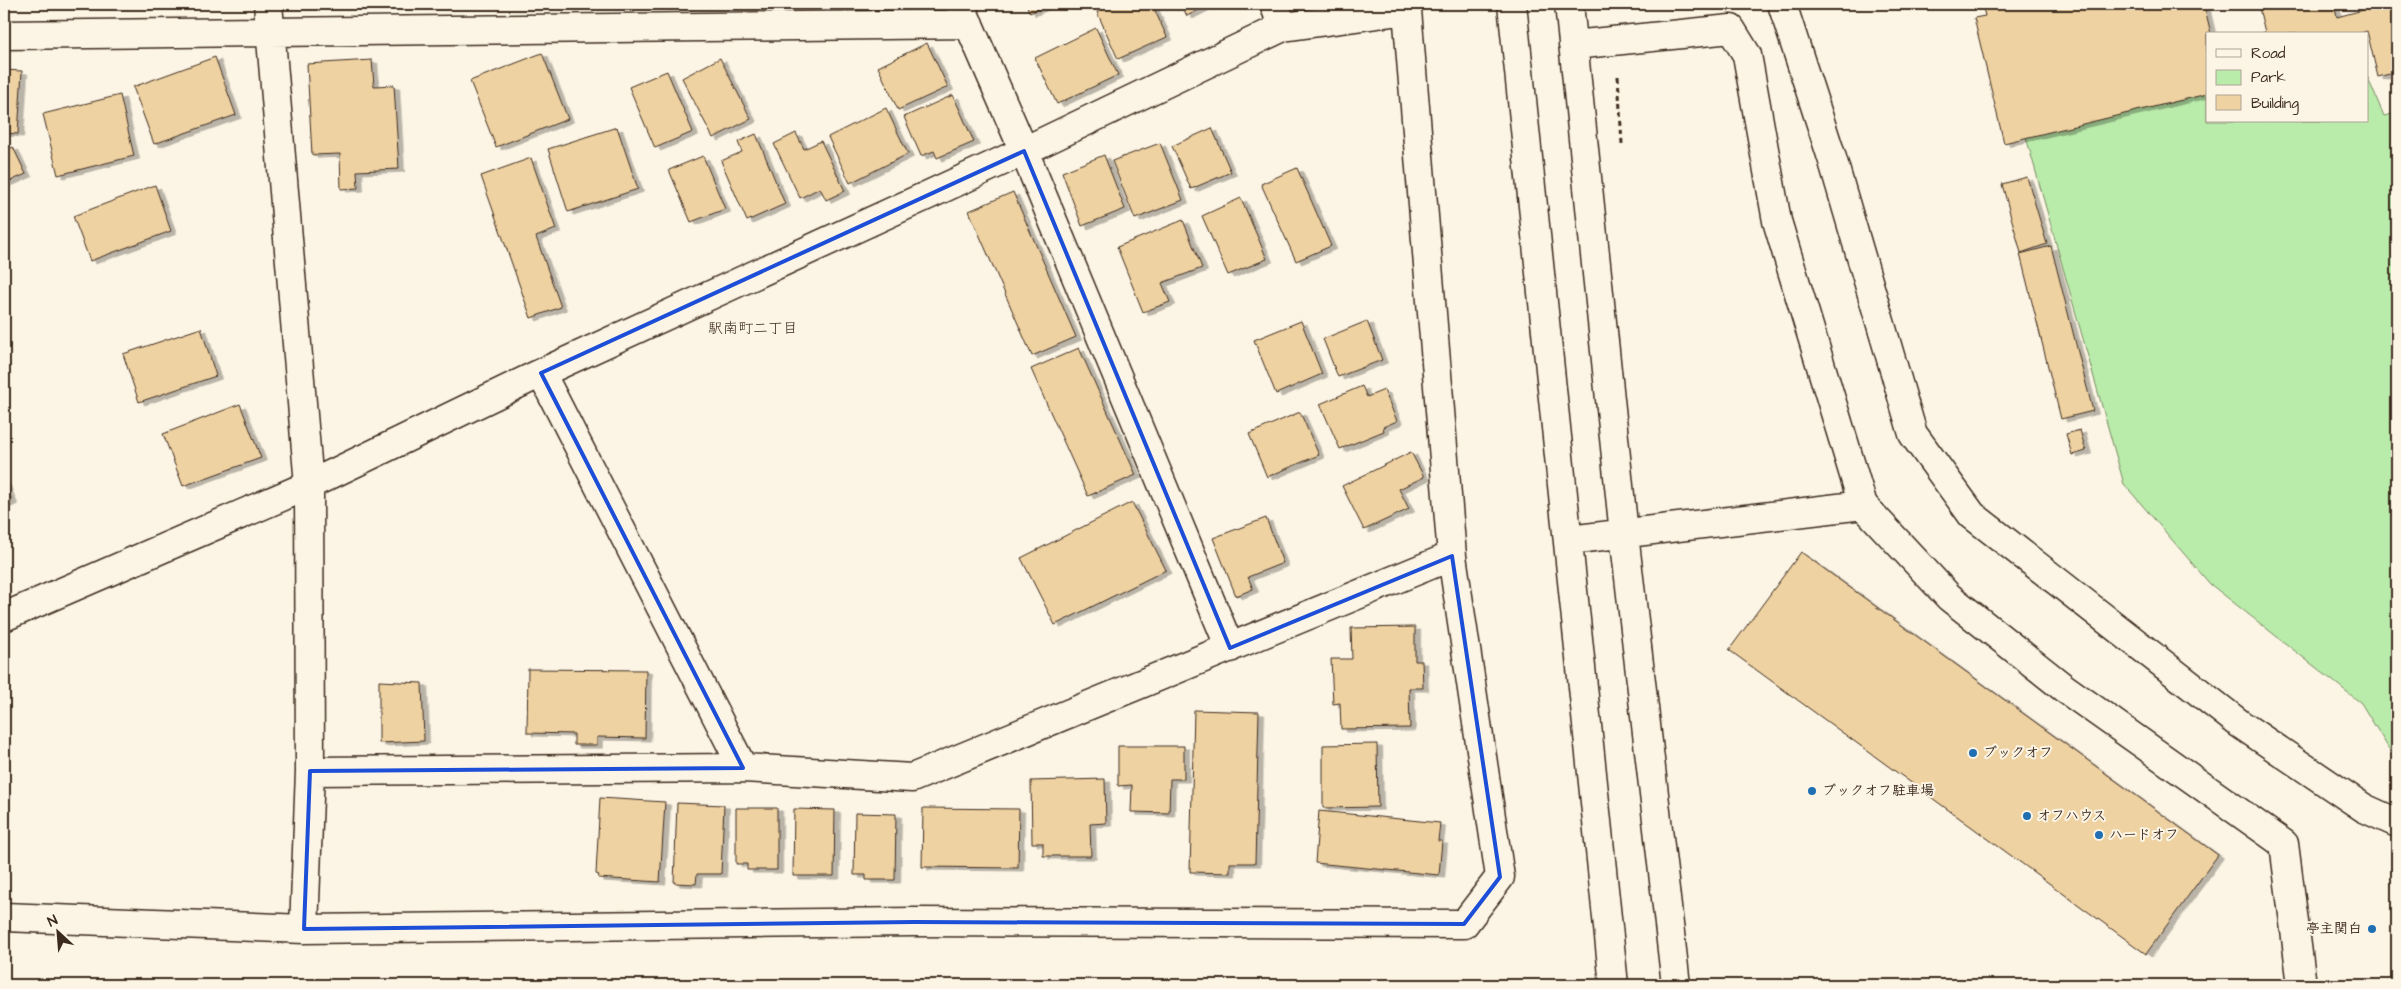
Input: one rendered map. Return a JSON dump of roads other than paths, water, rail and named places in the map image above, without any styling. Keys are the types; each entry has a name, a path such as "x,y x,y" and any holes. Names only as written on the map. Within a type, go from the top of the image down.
{"street":[{"path":"268,4 309,484 310,771 304,929"},
{"path":"1512,4 1614,985"},
{"path":"1569,4 1624,534 1676,985"},
{"path":"1782,4 1832,158 1913,434 1972,515 2240,724 2364,808 2397,824"},
{"path":"4,618 309,484 541,373 1024,151 1279,15 1407,10 1452,556 1500,877 1464,924 914,922 304,929 4,917"},
{"path":"4,35 271,31 964,14 1024,151 1230,648"},
{"path":"1573,45 1731,29 1747,55 1777,221 1862,504 1949,597 2064,688 2284,844 2302,985"},
{"path":"541,373 743,768"},
{"path":"1569,540 1862,504"},
{"path":"310,771 743,768 912,778 1452,556"}],"place":[{"name":"ブックオフ","path":"1973,753"},
{"name":"ブックオフ駐車場","path":"1812,791"},
{"name":"オフハウス","path":"2027,816"},
{"name":"ハードオフ","path":"2099,835"},
{"name":"亭主関白","path":"2372,929"}],"district":[{"name":"駅南町二丁目","path":"753,328"}]}
